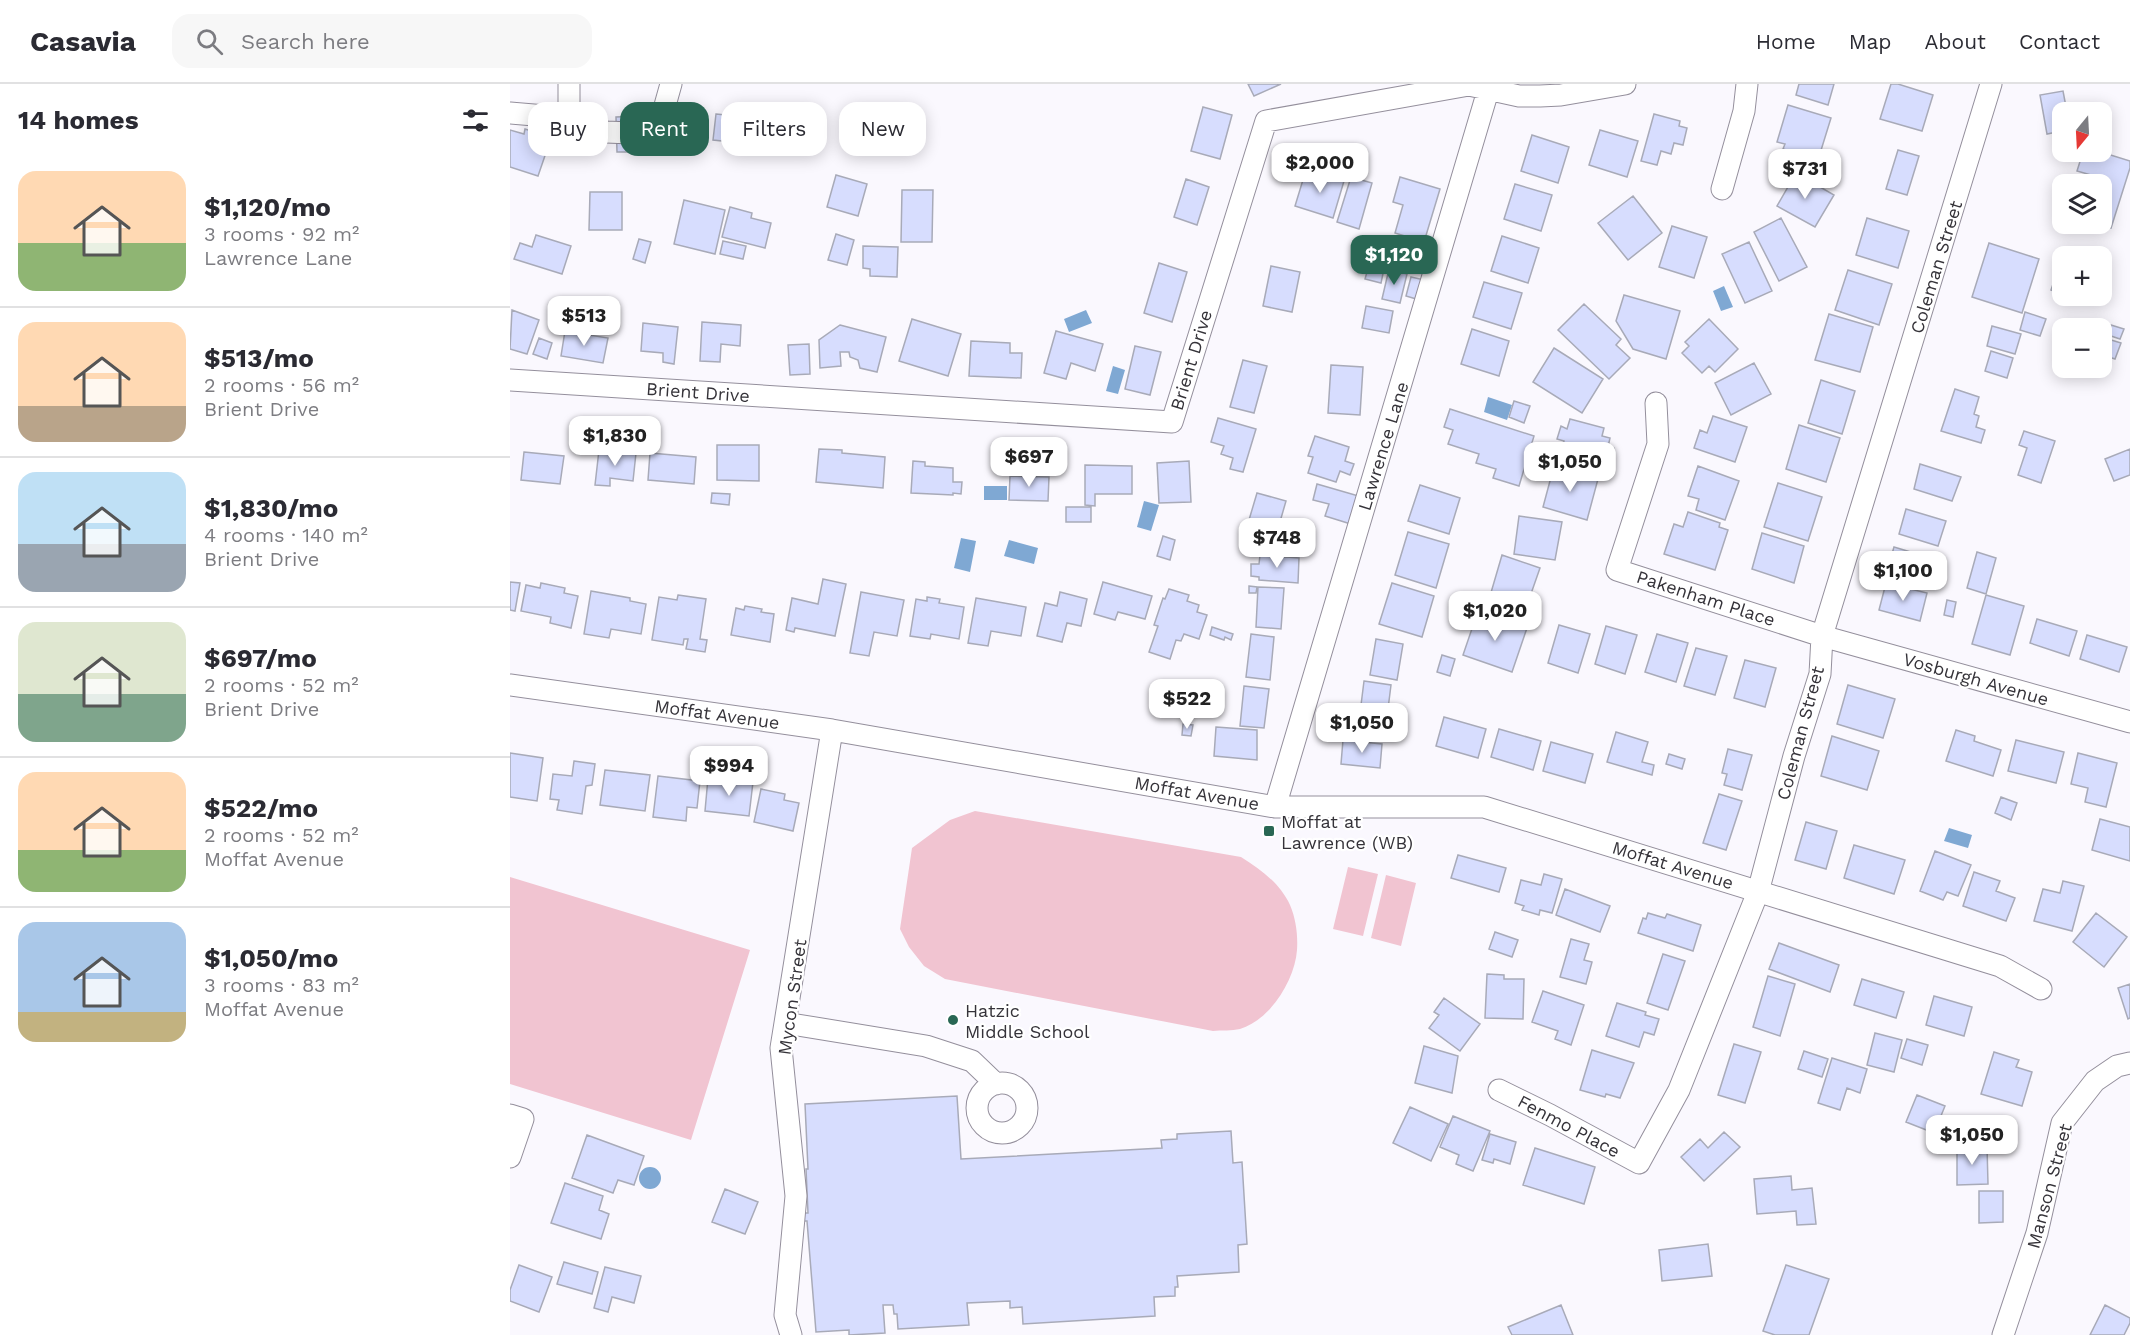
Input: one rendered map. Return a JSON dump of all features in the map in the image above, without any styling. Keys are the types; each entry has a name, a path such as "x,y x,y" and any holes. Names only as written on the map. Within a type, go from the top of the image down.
{"street":[{"path":"569,84 569,102"},
{"path":"608,132 657,134 671,84"},
{"path":"1490,86 1519,96 1540,96 1561,95 1625,84"},
{"path":"1722,189 1744,111 1747,84"},
{"name":"Coleman Street","path":"1639,1163 1679,1090 1758,891 1794,756 1820,674 1822,636 1991,84"},
{"name":"Brient Drive","path":"510,380 1172,422 1266,121 1469,85 1490,86"},
{"name":"Lawrence Lane","path":"1275,807 1490,86"},
{"path":"510,113 528,115"},
{"name":"Pakenham Place","path":"1656,403 1658,444 1617,570 1822,636"},
{"name":"Vosburgh Avenue","path":"1822,636 2130,722"},
{"name":"Moffat Avenue","path":"510,685 832,730 1275,807 1484,807 2001,966 2040,989"},
{"name":"Mycon Street","path":"791,1335 785,1315 796,1196 782,1048 832,730"},
{"path":"786,1023 926,1046 972,1061 996,1084"},
{"name":"Manson Street","path":"2002,1335 2037,1233 2062,1123 2095,1081 2117,1066 2130,1063"},
{"name":"Fenmo Place","path":"1499,1090 1639,1163"},
{"path":"510,1115 523,1119 510,1157"}],"shaded area":[{"path":"975,811 1241,857 1275,883 1286,897 1292,910 1296,927 1297,950 1286,986 1271,1008 1251,1024 1237,1030 1213,1031 945,979 924,966 909,947 900,929 912,848 950,820"},
{"path":"1348,867 1378,874 1363,936 1333,929"},
{"path":"1386,875 1416,883 1401,946 1371,938"},
{"path":"510,877 750,950 691,1140 510,1084"}],"water":[{"path":"1724,286 1733,307 1721,311 1713,291"},
{"path":"1086,310 1092,323 1069,332 1064,319"},
{"path":"1113,366 1125,370 1118,394 1106,391"},
{"path":"1488,397 1512,405 1507,420 1484,412"},
{"path":"984,486 1007,486 1007,500 984,500"},
{"path":"1144,501 1159,505 1151,531 1137,527"},
{"path":"961,538 976,541 970,572 954,568"},
{"path":"1009,540 1038,548 1034,564 1004,556"},
{"path":"1949,828 1972,835 1968,848 1944,841"},
{"path":"650,1167 658,1170 661,1178 658,1186 650,1189 642,1186 639,1178 642,1170"}],"building":[{"path":"1248,84 1281,84 1254,96"},
{"path":"1799,84 1834,84 1828,105 1796,95"},
{"path":"1891,84 1933,95 1922,131 1880,119"},
{"path":"2063,91 2065,102 2052,102 2052,133 2047,134 2040,95"},
{"path":"1788,105 1831,118 1818,160 1783,149 1785,144 1777,142"},
{"path":"1203,107 1232,115 1220,159 1191,151"},
{"path":"716,114 721,115 721,141 713,140"},
{"path":"1654,114 1680,121 1679,126 1687,128 1683,145 1674,143 1671,154 1661,151 1657,165 1641,161"},
{"path":"616,117 620,117 620,152 617,152"},
{"path":"525,129 528,130 528,156 545,156 538,176 510,167 510,130 524,134"},
{"path":"1600,130 1638,141 1627,177 1589,165"},
{"path":"1532,135 1569,147 1558,183 1521,171"},
{"path":"1898,150 1919,156 1907,195 1886,189"},
{"path":"2112,155 2130,161 2130,168 2112,225 2112,174 2088,174 2077,171 2080,162 2112,162"},
{"path":"1306,170 1344,181 1333,218 1295,206"},
{"path":"1796,173 1834,195 1815,227 1777,206"},
{"path":"836,175 867,184 858,216 827,207"},
{"path":"1351,177 1372,183 1359,229 1337,222"},
{"path":"1400,177 1440,189 1424,242 1395,233 1403,205 1393,202"},
{"path":"1186,179 1209,187 1197,225 1174,217"},
{"path":"1515,184 1552,195 1541,231 1504,219"},
{"path":"902,190 933,190 932,242 901,242"},
{"path":"590,192 622,192 622,230 589,230"},
{"path":"1633,196 1662,233 1628,260 1598,223"},
{"path":"684,200 725,210 715,254 674,244"},
{"path":"730,207 752,213 751,218 771,223 765,248 722,237"},
{"path":"1781,218 1807,267 1779,281 1754,232"},
{"path":"1867,218 1909,231 1898,268 1856,255"},
{"path":"1672,226 1707,237 1694,278 1659,267"},
{"path":"836,234 854,240 847,265 828,260"},
{"path":"536,235 571,246 562,274 514,259 520,243 532,247"},
{"path":"1502,236 1539,248 1528,283 1491,271"},
{"path":"639,239 651,242 645,263 633,259"},
{"path":"723,241 746,246 743,259 720,254"},
{"path":"1405,242 1406,260 1388,261 1387,243"},
{"path":"1749,242 1772,291 1745,303 1722,254"},
{"path":"1989,243 2039,259 2022,313 1972,297"},
{"path":"863,246 898,247 897,277 870,276 870,269 863,268"},
{"path":"1159,263 1187,272 1172,322 1144,313"},
{"path":"1369,265 1384,269 1381,283 1365,279"},
{"path":"1271,266 1300,272 1292,312 1263,306"},
{"path":"1389,269 1407,274 1400,303 1382,299"},
{"path":"1848,270 1892,284 1879,325 1835,310"},
{"path":"1411,277 1429,281 1423,301 1406,296"},
{"path":"1484,282 1522,293 1511,329 1473,317"},
{"path":"1624,295 1680,311 1666,359 1633,349 1616,321"},
{"path":"1584,304 1621,339 1616,345 1630,358 1609,379 1558,330"},
{"path":"1366,306 1393,311 1389,333 1362,328"},
{"path":"512,310 539,320 527,354 510,349"},
{"path":"2025,312 2046,319 2040,336 2020,330"},
{"path":"1829,314 1873,327 1860,372 1815,360"},
{"path":"912,319 961,334 948,376 899,361"},
{"path":"1709,319 1738,349 1715,372 1709,366 1702,373 1682,353 1689,346 1685,342"},
{"path":"702,322 741,325 740,346 721,344 720,362 700,361"},
{"path":"643,323 678,327 674,364 663,362 663,353 641,351"},
{"path":"840,325 886,337 877,372 860,368 858,360 850,357 849,352 840,352 841,366 820,368 819,340"},
{"path":"2112,325 2124,329 2120,339 2112,336"},
{"path":"1992,326 2021,334 2015,354 1987,346"},
{"path":"1472,329 1509,341 1499,376 1461,364"},
{"path":"565,331 608,338 603,363 561,356"},
{"path":"1056,331 1103,344 1095,371 1071,363 1066,379 1044,373"},
{"path":"539,338 552,343 547,359 533,354"},
{"path":"2112,340 2121,343 2115,359 2112,358"},
{"path":"971,341 1010,343 1010,353 1022,353 1021,378 969,376"},
{"path":"809,344 810,374 790,375 788,345"},
{"path":"1135,346 1161,352 1150,395 1125,389"},
{"path":"1554,348 1603,379 1582,413 1533,382"},
{"path":"1991,351 2013,358 2007,378 1985,371"},
{"path":"1243,360 1267,366 1254,413 1230,407"},
{"path":"1754,363 1771,394 1731,415 1715,383"},
{"path":"1331,365 1363,367 1360,415 1328,413"},
{"path":"1821,380 1855,391 1842,434 1808,423"},
{"path":"1955,389 1979,397 1974,414 1979,416 1976,427 1985,430 1981,443 1941,431"},
{"path":"1514,401 1530,406 1524,423 1509,417"},
{"path":"1450,409 1534,436 1519,486 1493,478 1496,469 1476,463 1479,454 1448,444 1453,430 1444,427"},
{"path":"1713,416 1747,427 1735,462 1694,448 1700,430 1707,433"},
{"path":"1218,418 1256,429 1243,472 1230,469 1233,458 1221,454 1224,446 1211,442"},
{"path":"1570,419 1604,428 1602,436 1610,438 1608,447 1614,448 1607,475 1558,461 1564,441 1557,439 1561,426 1567,429"},
{"path":"1799,425 1840,438 1826,482 1786,469"},
{"path":"2024,431 2055,441 2041,483 2018,475 2027,448 2019,445"},
{"path":"1315,436 1349,447 1345,461 1354,464 1350,475 1340,471 1336,482 1308,473 1313,457 1308,456"},
{"path":"717,445 759,445 759,481 717,480"},
{"path":"819,449 885,457 883,488 816,482"},
{"path":"2130,449 2130,475 2114,481 2105,459"},
{"path":"599,450 636,453 633,481 610,478 610,486 595,485"},
{"path":"524,452 564,456 560,484 521,480"},
{"path":"650,453 696,457 694,484 648,480"},
{"path":"913,461 925,462 925,466 953,468 953,482 962,482 961,494 911,493"},
{"path":"1189,461 1191,502 1159,503 1157,463"},
{"path":"1920,464 1961,477 1952,501 1914,489"},
{"path":"1085,465 1132,466 1132,494 1095,494 1095,506 1085,505"},
{"path":"1554,466 1598,479 1587,520 1543,507"},
{"path":"1698,466 1739,481 1725,520 1696,510 1699,499 1688,496"},
{"path":"1010,476 1049,477 1048,501 1009,500"},
{"path":"1778,483 1822,497 1808,541 1764,527"},
{"path":"1317,484 1362,497 1354,525 1325,516 1329,504 1313,500"},
{"path":"1420,485 1460,498 1449,534 1408,521"},
{"path":"712,493 730,494 729,505 711,503"},
{"path":"1257,493 1286,501 1275,539 1246,530"},
{"path":"1066,507 1091,507 1091,522 1066,522"},
{"path":"1906,509 1946,521 1938,546 1899,534"},
{"path":"1688,512 1720,523 1719,527 1728,530 1715,570 1664,554 1674,524 1683,527"},
{"path":"1519,516 1562,522 1555,560 1514,554"},
{"path":"1408,532 1449,544 1436,588 1395,575"},
{"path":"1762,533 1804,546 1794,583 1752,569"},
{"path":"1163,536 1175,540 1170,560 1157,556"},
{"path":"1894,547 1934,559 1926,583 1887,571"},
{"path":"1977,552 1996,558 1986,594 1967,588"},
{"path":"1260,555 1299,558 1298,583 1259,580 1259,577 1251,576 1251,564 1259,564"},
{"path":"1502,555 1540,568 1526,608 1490,596"},
{"path":"823,579 846,584 835,636 795,628 794,632 786,630 792,598 818,604"},
{"path":"510,582 520,583 515,611 510,610"},
{"path":"1103,582 1152,596 1145,619 1118,612 1115,620 1094,614"},
{"path":"541,583 565,588 564,593 578,596 571,628 550,623 551,617 521,611 526,585 540,588"},
{"path":"1392,583 1434,596 1422,637 1379,624"},
{"path":"1886,583 1927,593 1920,621 1879,610"},
{"path":"1249,586 1257,587 1256,593 1249,593"},
{"path":"1258,587 1284,588 1281,629 1256,627"},
{"path":"1169,589 1189,595 1187,601 1199,605 1197,612 1207,615 1199,639 1184,634 1181,641 1176,640 1170,659 1149,652 1158,626 1154,625 1163,598 1165,599"},
{"path":"591,591 630,598 630,601 646,604 641,634 611,629 609,638 584,634"},
{"path":"861,592 904,600 897,636 874,632 869,656 850,653"},
{"path":"1060,592 1087,599 1081,626 1067,623 1062,642 1037,636 1045,603 1057,606"},
{"path":"678,595 706,599 700,639 707,640 705,652 686,649 688,639 684,639 683,645 652,640 659,597 677,600"},
{"path":"1986,595 2024,606 2010,655 1972,644"},
{"path":"927,597 940,599 939,603 964,607 959,639 931,634 930,639 910,636 916,599 927,601"},
{"path":"976,598 1026,607 1021,636 991,631 988,646 968,643"},
{"path":"1947,600 1956,602 1953,617 1944,615"},
{"path":"745,606 774,614 770,642 731,635 736,608 744,610"},
{"path":"1478,611 1527,628 1512,672 1463,655"},
{"path":"2037,619 2077,631 2069,656 2030,643"},
{"path":"1559,625 1590,634 1578,673 1548,663"},
{"path":"1606,626 1637,635 1625,674 1595,664"},
{"path":"1212,627 1233,634 1231,640 1210,635"},
{"path":"1251,634 1274,637 1270,680 1246,677"},
{"path":"1657,634 1688,643 1676,682 1645,672"},
{"path":"2087,635 2127,647 2119,672 2080,659"},
{"path":"1376,639 1403,644 1397,680 1370,675"},
{"path":"1696,648 1727,656 1715,695 1684,686"},
{"path":"1442,655 1455,659 1450,676 1437,672"},
{"path":"1745,660 1776,668 1765,707 1734,698"},
{"path":"1364,681 1391,685 1386,725 1359,721"},
{"path":"1848,685 1895,699 1883,738 1837,724"},
{"path":"1244,686 1269,689 1264,728 1240,726"},
{"path":"1444,717 1486,729 1478,758 1436,746"},
{"path":"1183,724 1193,725 1191,736 1182,735"},
{"path":"1216,727 1257,730 1257,760 1214,756"},
{"path":"1499,729 1541,741 1533,770 1491,757"},
{"path":"1956,730 1975,736 1974,741 2001,750 1993,776 1946,761"},
{"path":"1616,732 1648,742 1642,762 1654,765 1652,775 1607,762"},
{"path":"1832,736 1879,751 1867,790 1821,776"},
{"path":"1343,740 1382,744 1380,768 1341,764"},
{"path":"2016,740 2064,752 2056,783 2008,771"},
{"path":"1551,742 1593,754 1585,783 1543,771"},
{"path":"1728,749 1752,755 1742,790 1724,785 1727,774 1722,773"},
{"path":"510,753 543,758 537,801 510,797"},
{"path":"2078,753 2117,763 2106,807 2085,802 2088,788 2071,784"},
{"path":"1669,754 1685,759 1682,769 1666,764"},
{"path":"574,761 595,764 592,785 586,786 582,814 557,810 559,800 550,799 553,774 572,776"},
{"path":"605,770 650,775 645,811 600,805"},
{"path":"658,776 700,781 697,808 687,807 686,821 653,817"},
{"path":"708,778 753,782 749,816 705,811"},
{"path":"761,789 785,794 784,800 799,803 793,831 754,822"},
{"path":"1719,794 1742,801 1726,850 1703,843"},
{"path":"2001,797 2017,803 2011,820 1995,813"},
{"path":"2100,819 2130,827 2130,861 2092,850"},
{"path":"1806,822 1837,831 1826,869 1795,860"},
{"path":"1854,845 1905,860 1894,894 1844,878"},
{"path":"1935,851 1971,865 1958,896 1947,892 1943,900 1920,891"},
{"path":"1458,855 1506,868 1499,892 1451,878"},
{"path":"1974,872 2000,881 1996,891 2015,898 2006,921 1963,906"},
{"path":"1544,874 1562,879 1552,913 1540,910 1539,915 1522,910 1524,906 1515,903 1521,880 1541,885"},
{"path":"2063,881 2084,886 2072,931 2034,921 2043,889 2060,893"},
{"path":"1565,889 1610,906 1600,932 1556,915"},
{"path":"1648,913 1665,918 1667,914 1701,925 1693,951 1638,933 1643,918 1646,919"},
{"path":"2096,913 2127,937 2104,967 2073,942"},
{"path":"1495,932 1518,940 1512,957 1489,949"},
{"path":"1571,939 1589,944 1584,960 1592,962 1586,984 1560,977"},
{"path":"1779,943 1839,965 1830,992 1769,969"},
{"path":"1663,954 1685,961 1668,1010 1647,1003"},
{"path":"1487,974 1504,975 1504,979 1524,979 1523,1019 1485,1018"},
{"path":"1768,976 1795,984 1780,1036 1753,1027"},
{"path":"1862,979 1904,992 1896,1018 1854,1005"},
{"path":"2130,984 2130,1018 2128,1019 2118,988"},
{"path":"1543,991 1584,1005 1571,1045 1555,1039 1558,1031 1532,1022"},
{"path":"1934,996 1972,1007 1964,1036 1926,1025"},
{"path":"1444,998 1480,1024 1460,1051 1429,1028 1439,1015 1434,1012"},
{"path":"1617,1003 1646,1012 1645,1015 1659,1019 1654,1035 1644,1032 1639,1047 1606,1036"},
{"path":"1875,1033 1902,1040 1894,1072 1867,1065"},
{"path":"1907,1039 1928,1045 1922,1065 1901,1058"},
{"path":"1734,1044 1761,1052 1745,1103 1718,1095"},
{"path":"1424,1046 1458,1056 1452,1093 1415,1083"},
{"path":"1592,1050 1634,1063 1620,1098 1606,1094 1605,1097 1580,1090"},
{"path":"1804,1051 1828,1059 1822,1077 1798,1069"},
{"path":"1994,1052 2019,1060 2016,1067 2032,1072 2022,1106 1981,1094"},
{"path":"1832,1058 1867,1069 1860,1093 1847,1088 1840,1110 1818,1103"},
{"path":"1917,1095 1945,1106 1934,1133 1906,1122"},
{"path":"957,1096 961,1159 1162,1148 1161,1140 1177,1139 1177,1134 1231,1131 1233,1163 1242,1162 1247,1244 1238,1245 1239,1272 1177,1276 1178,1287 1175,1287 1175,1296 1154,1297 1155,1316 1023,1324 1022,1307 1010,1308 1010,1301 967,1303 969,1325 898,1329 897,1314 894,1314 893,1305 883,1305 885,1333 849,1335 849,1330 816,1332 807,1221 801,1221 801,1213 808,1213 805,1104"},
{"path":"1410,1107 1448,1124 1431,1161 1393,1143"},
{"path":"1453,1116 1490,1131 1473,1171 1456,1164 1459,1155 1440,1147"},
{"path":"1724,1132 1740,1147 1704,1181 1681,1157 1700,1139 1708,1148"},
{"path":"1490,1134 1516,1142 1510,1164 1494,1159 1493,1163 1482,1160"},
{"path":"587,1135 644,1156 634,1185 618,1180 613,1193 572,1178"},
{"path":"1987,1146 1988,1184 1957,1185 1957,1147"},
{"path":"1535,1148 1595,1167 1584,1204 1523,1185"},
{"path":"1791,1176 1792,1190 1812,1188 1816,1224 1797,1225 1796,1211 1757,1214 1754,1179"},
{"path":"565,1183 603,1196 599,1210 609,1214 601,1239 551,1223"},
{"path":"725,1189 758,1202 745,1234 712,1222"},
{"path":"1979,1191 2003,1191 2003,1222 1979,1223"},
{"path":"1708,1244 1712,1276 1662,1281 1659,1250"},
{"path":"564,1262 598,1272 592,1294 557,1284"},
{"path":"519,1265 552,1277 539,1312 510,1301 510,1290"},
{"path":"1786,1265 1829,1279 1809,1335 1775,1335 1763,1331"},
{"path":"605,1267 641,1276 634,1303 612,1297 608,1312 594,1308"},
{"path":"1561,1305 1573,1335 1512,1335 1508,1327"},
{"path":"2105,1305 2130,1318 2124,1335 2090,1335"}],"place":[{"name":"Moffat at Lawrence (WB)","path":"1269,831"},
{"name":"Hatzic Middle School","path":"953,1020"}]}
